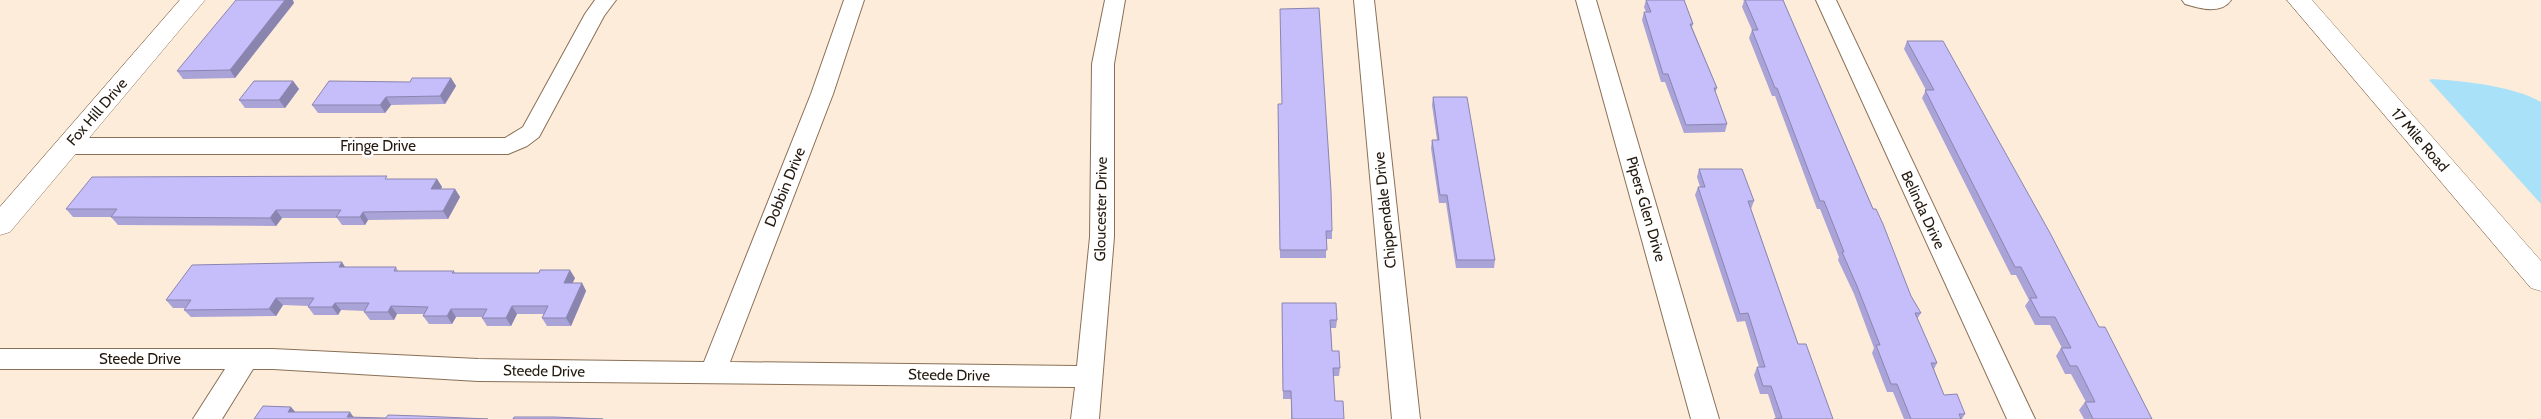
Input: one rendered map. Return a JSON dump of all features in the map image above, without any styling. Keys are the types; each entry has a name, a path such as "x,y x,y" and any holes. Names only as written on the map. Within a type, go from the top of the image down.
{"main road":[{"name":"Fox Hill Drive","path":"0,225 193,0"},
{"name":"17 Mile Road","path":"2299,0 2541,280"}],"street":[{"name":"Fringe Drive","path":"68,146 508,146 531,132 595,14 606,0"},
{"name":"Dobbin Drive","path":"713,372 745,286 835,64 854,0"},
{"name":"Gloucester Drive","path":"1085,419 1102,237 1103,64 1115,0"},
{"name":"Chippendale Drive","path":"1364,0 1406,419"},
{"name":"Pipers Glen Drive","path":"1586,0 1705,419"},
{"name":"Belinda Drive","path":"1826,0 2021,419"},
{"path":"2192,0 2209,4 2221,0"},
{"name":"Steede Drive","path":"0,358 246,359 418,368 1089,377"},
{"path":"207,419 246,359"}],"water":[{"path":"2429,80 2503,88 2530,96 2541,102 2541,204"}],"building":[{"path":"236,0 285,0 230,70 177,71"},
{"path":"1646,0 1684,0 1693,24 1690,24 1717,88 1714,88 1727,124 1686,125 1668,74 1663,74 1644,12 1651,12"},
{"path":"1745,0 1783,0 1873,209 1876,209 1883,224 1911,296 1921,313 1915,313 1937,363 1931,363 1944,395 1957,394 1965,414 1959,414 1961,419 1911,419 1897,384 1891,384 1876,345 1880,345 1842,252 1844,252 1824,201 1820,201 1777,88 1775,88 1752,30 1758,30"},
{"path":"1319,8 1332,231 1326,231 1327,250 1280,250 1278,104 1282,104 1280,9"},
{"path":"1907,41 1943,41 2050,233 2099,327 2105,327 2152,419 2093,419 2085,402 2095,402 2077,366 2070,366 2061,348 2071,348 2055,317 2040,317 2030,298 2037,298 2021,267 2015,267 1925,90 1934,90"},
{"path":"412,78 451,78 440,96 386,97 380,105 312,105 329,81 410,82"},
{"path":"254,81 293,81 279,100 239,100"},
{"path":"1433,97 1467,97 1495,260 1457,260 1447,195 1440,195 1432,140 1439,140"},
{"path":"1699,169 1742,169 1754,201 1748,201 1798,344 1806,344 1833,419 1774,419 1782,418 1771,386 1763,386 1757,367 1765,367 1748,313 1740,314 1698,187 1705,187"},
{"path":"387,176 385,179 437,179 431,189 455,189 443,211 363,212 360,217 336,217 341,210 276,210 270,218 111,217 117,209 66,209 92,177"},
{"path":"342,262 339,267 396,267 394,271 539,273 540,270 570,270 564,283 582,283 566,318 542,318 548,306 512,306 506,318 482,318 487,309 451,309 447,316 423,316 428,307 391,306 388,312 364,312 369,303 335,303 332,307 308,307 314,298 276,298 269,309 184,310 191,300 166,300 192,265"},
{"path":"1282,303 1336,303 1337,320 1330,320 1332,351 1339,351 1340,368 1333,368 1335,401 1343,401 1344,419 1292,419 1291,391 1283,391"},
{"path":"263,406 291,407 288,412 350,412 347,417 386,418 388,415 488,419 254,419"},
{"path":"514,417 554,417 603,419 513,419"}]}
